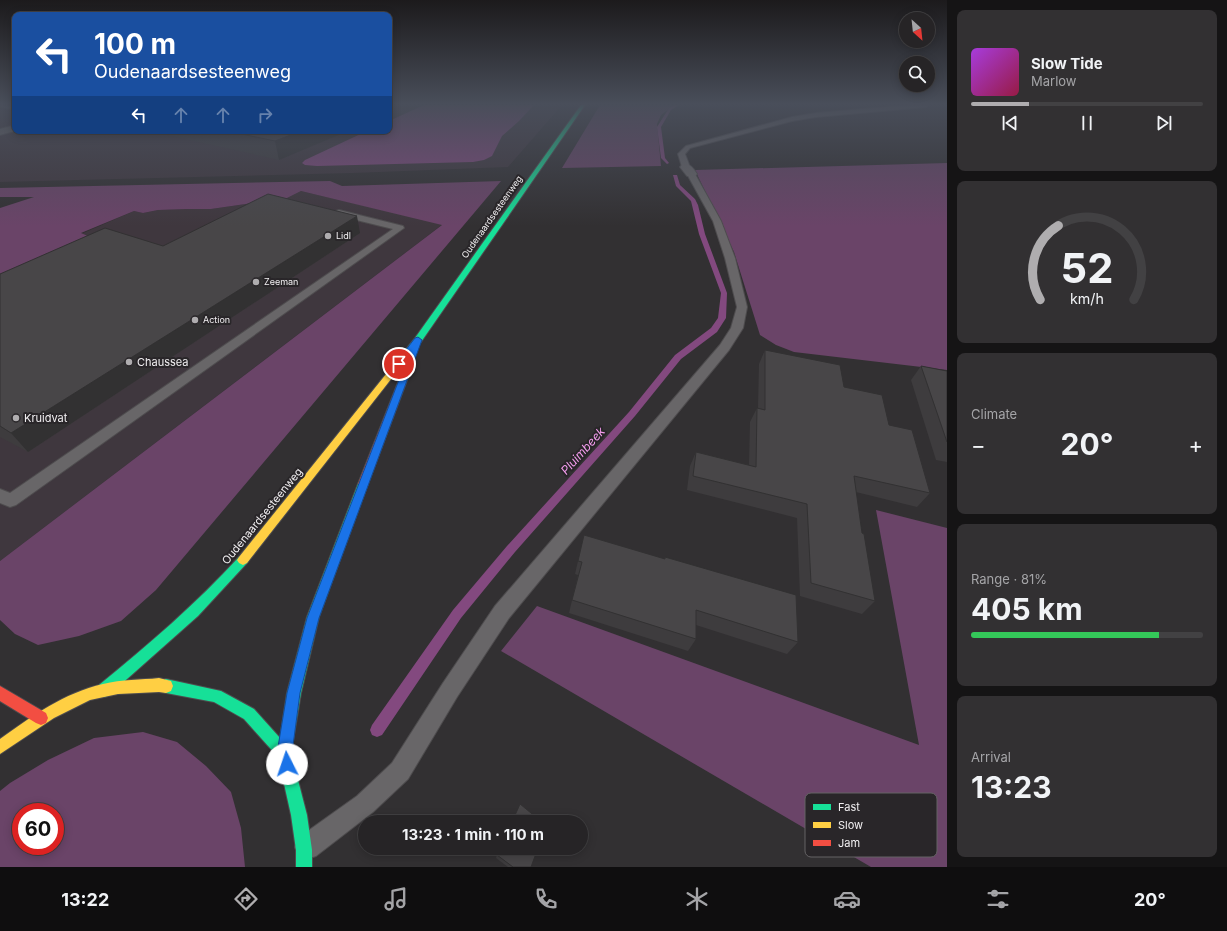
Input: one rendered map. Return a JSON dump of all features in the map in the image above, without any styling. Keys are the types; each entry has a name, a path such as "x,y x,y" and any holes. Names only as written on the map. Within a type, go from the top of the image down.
{"main road":[{"name":"Oudenaardsesteenweg","path":"104,690 183,624 221,585 277,519 418,340 555,145"},
{"name":"Oudenaardsesteenweg","path":"284,753 294,693 313,618 418,340"},
{"path":"0,748 40,718 75,700 104,690 159,684 216,696 249,714 284,753 296,797 304,858"},
{"path":"0,693 40,718"}],"lane":[{"path":"304,858 400,771 450,690 502,612 725,347 738,328 742,307 730,258 717,221 688,171 681,154 688,147 694,145"},
{"path":"0,495 10,501 400,228 327,210"}],"shaded area":[{"path":"0,145 527,145 508,167 353,173 0,182"},
{"path":"336,145 497,145 492,156 484,160 473,162 317,166 305,165 302,163 305,160"},
{"path":"576,145 659,145 661,166 562,168"},
{"path":"947,163 947,370 794,352 776,345 760,335 734,252 695,170"},
{"path":"330,181 342,186 501,181 156,590 121,621 79,636 38,645 15,634 0,620 0,561 442,225 301,191 287,198 211,209 158,210 143,213 134,211 81,233 90,237 0,295 0,208 34,197 0,197 0,188"},
{"path":"301,191 443,224 0,561 0,295 89,236 81,234 134,211 143,213 158,210 211,209 287,198"},
{"path":"876,510 947,528 947,867 871,867 854,857 937,857 937,793 805,793 805,828 501,651 537,606 919,745"},
{"path":"143,732 177,742 206,766 231,792 241,828 245,867 0,867 0,791 10,783 48,760 94,738"}],"building":[{"path":"268,194 357,216 11,433 0,426 0,274 105,228 163,246"},
{"path":"765,350 840,365 844,387 882,395 889,425 912,430 930,493 854,476 862,533 864,534 875,601 811,583 807,504 693,476 696,452 756,467 757,408 765,410"},
{"path":"921,366 947,371 947,442"},
{"path":"584,535 796,595 798,642 696,610 696,639 572,600 582,562 578,561"},
{"path":"520,804 533,815 515,815"},
{"path":"497,855 535,855 531,867 513,867"}],"waterway":[{"name":"Pluimbeek","path":"661,145 663,158 667,163"},
{"name":"Pluimbeek","path":"377,730 457,614 511,549 632,414 678,357 714,330 722,318 724,293 702,234 695,205 693,200 678,186 675,176"}],"traffic: fast":[{"path":"402,360 418,340 555,145"},
{"path":"284,753 294,693 313,617 363,484"},
{"path":"104,690 159,644 210,596 243,560"},
{"path":"166,686 216,696 249,714 284,753 299,815 304,850 304,867"}],"traffic: slow":[{"path":"243,560 402,360"},
{"path":"0,747 49,713 76,699 104,690 159,685 166,686"}],"traffic: jam":[{"path":"363,484 411,359"},
{"path":"0,693 41,718"}],"place":[{"name":"Lidl","path":"328,236"},
{"name":"Zeeman","path":"256,282"},
{"name":"Action","path":"195,320"},
{"name":"Chaussea","path":"129,362"},
{"name":"Kruidvat","path":"16,418"}],"route":[{"path":"287,764 284,753 294,693 313,618 418,340 399,364"}]}
